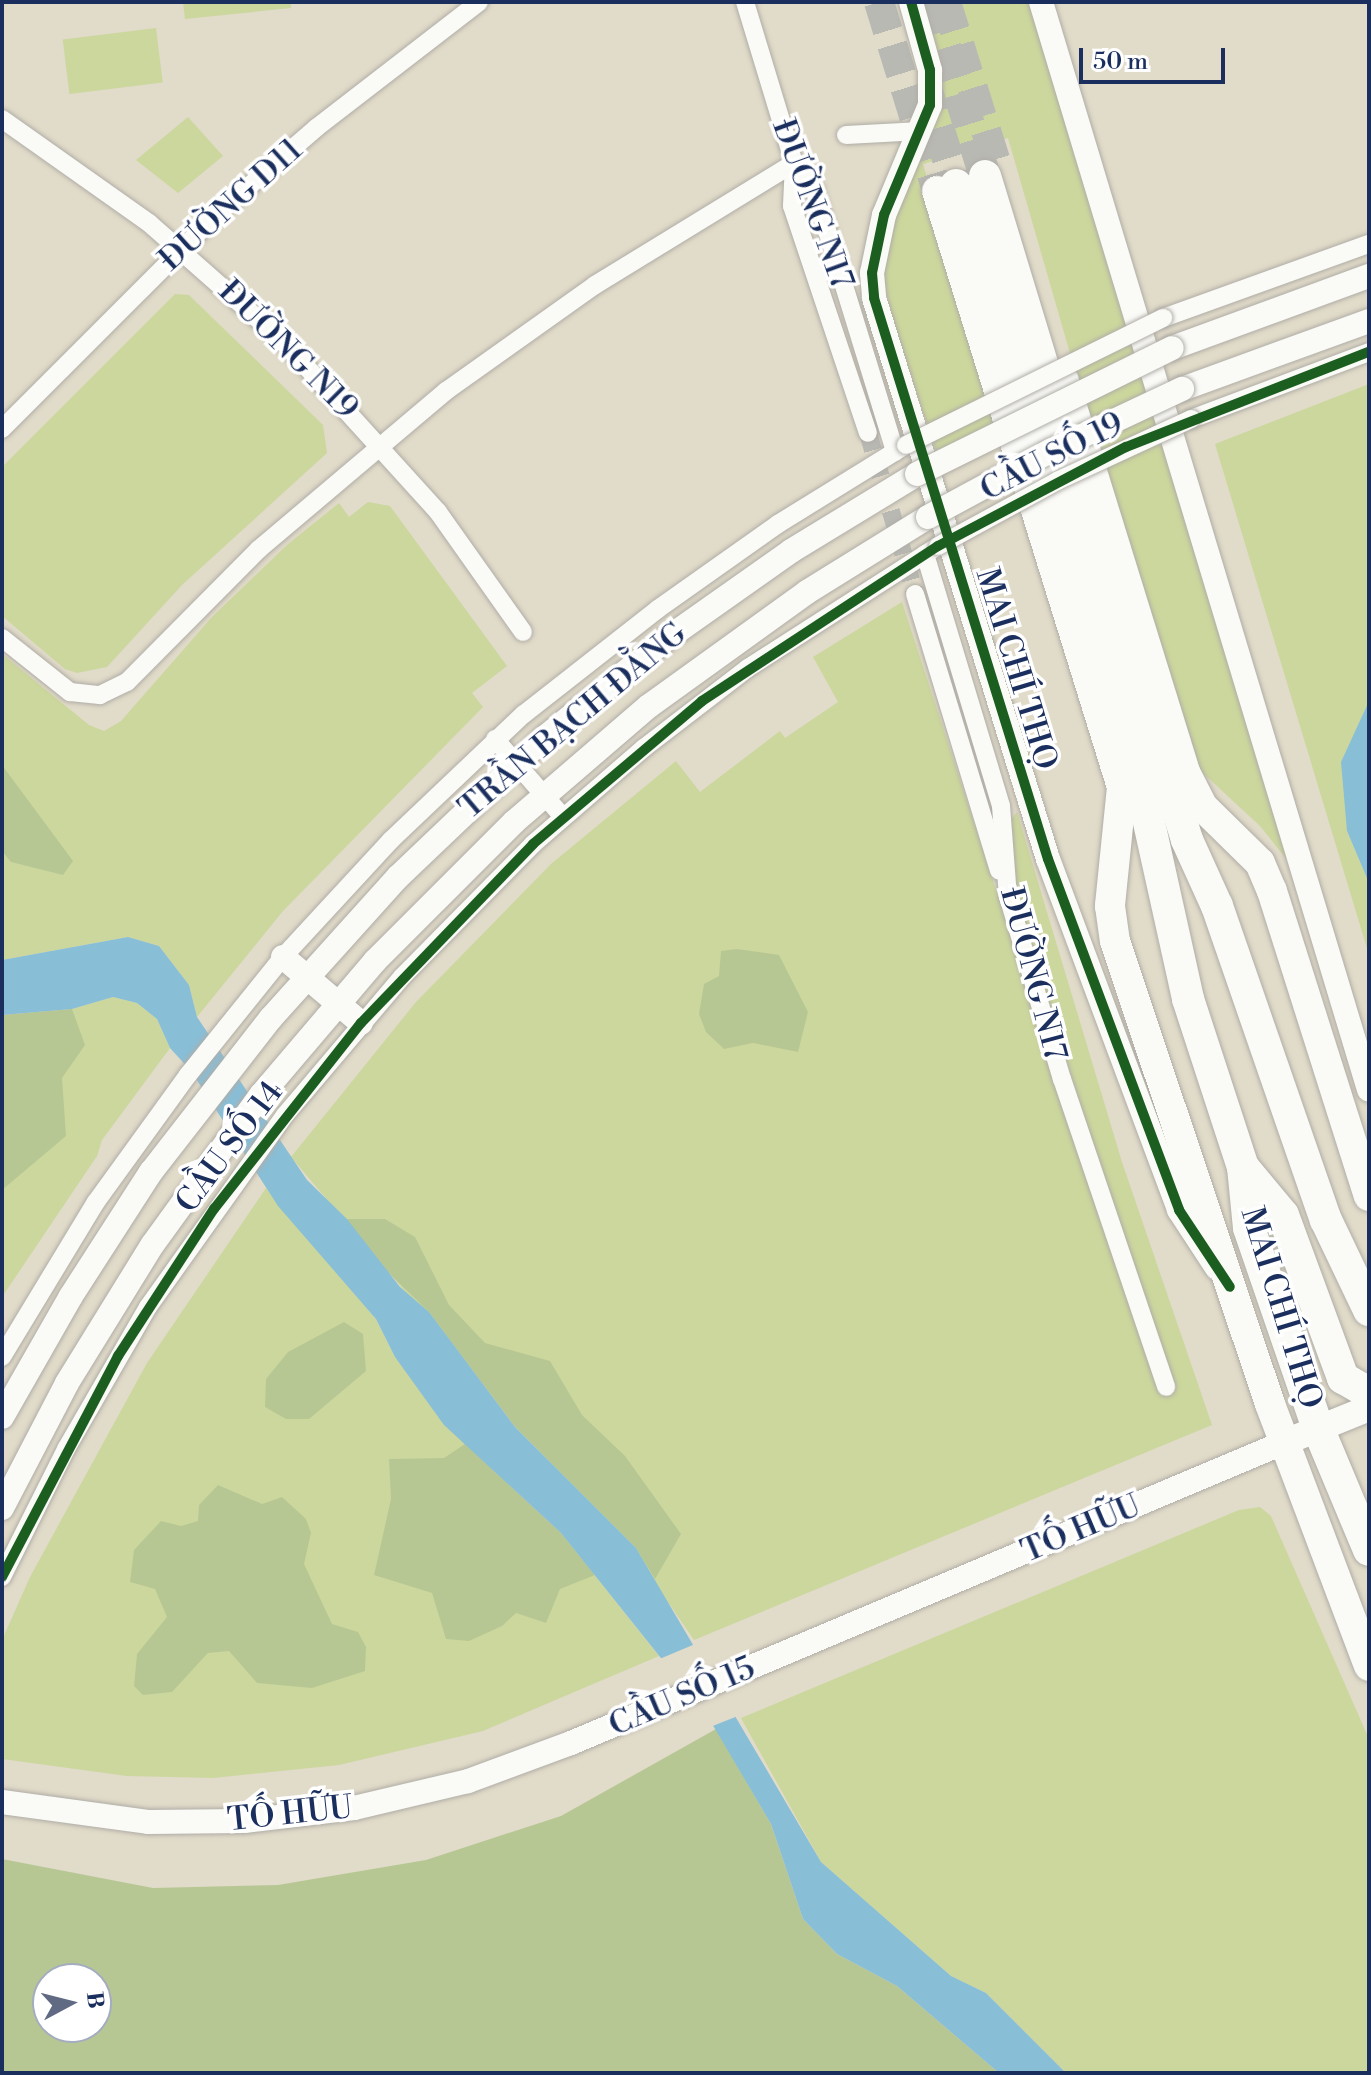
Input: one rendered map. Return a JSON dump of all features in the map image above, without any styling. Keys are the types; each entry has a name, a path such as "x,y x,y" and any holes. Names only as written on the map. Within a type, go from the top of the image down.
{"highway":[{"name":"MAI CHÍ THỌ","path":"969,181 1140,782 1188,999 1243,1167 1249,1228 1318,1428 1369,1550"},
{"path":"969,181 1187,840 1217,906 1326,1220 1369,1310"},
{"path":"1243,1167 1283,1215 1343,1378 1369,1393"}],"main road":[{"name":"MAI CHÍ THỌ","path":"969,181 1122,787 1110,906 1115,941 1283,1443 1369,1666"},
{"path":"969,181 1185,772 1202,806 1260,863 1272,891 1369,1196"},
{"name":"TỐ HỮU","path":"1283,1443 1369,1408"}],"street":[{"name":"ĐƯỜNG D11","path":"2,429 180,248 454,9 479,2"},
{"name":"ĐƯỜNG N17","path":"745,2 794,163 814,188 900,448"},
{"name":"MAI CHÍ THỌ","path":"911,2 931,88 921,131 884,215 872,273 874,298 1048,859 1179,1210 1230,1287"},
{"path":"1041,2 1369,1090"},
{"name":"ĐƯỜNG N19","path":"2,119 68,161 180,248 283,341 380,444 438,512 523,632"},
{"path":"846,135 921,131"},
{"path":"794,163 792,206 868,433"},
{"path":"2,638 70,692 100,695 127,682 259,549 380,444 595,285 794,163"},
{"path":"2,1417 32,1362 4,1352 96,1202 247,1000 283,957 380,852 495,739 715,567 900,448 1163,318 1369,244"},
{"path":"1196,305 1206,335 1369,276"},
{"path":"1226,405 1218,375 1369,321"},
{"name":"CẦU SỐ 19","path":"917,474 1172,348 1206,335"},
{"name":"CẦU SỐ 19","path":"563,817 737,676 932,550 1057,481 1191,419 1369,352"},
{"name":"CẦU SỐ 19","path":"928,517 1050,451 1218,375"},
{"name":"TRẦN BẠCH ĐẰNG","path":"271,1018 398,877 516,764 697,616 917,474"},
{"name":"TRẦN BẠCH ĐẰNG","path":"302,1044 424,910 544,795 726,648 928,517"},
{"name":"ĐƯỜNG N17","path":"932,550 1001,806 1008,896 1062,1079 1166,1387"},
{"path":"915,594 1008,896"},
{"path":"495,739 563,817"},
{"name":"CẦU SỐ 14","path":"2,1577 94,1398 177,1263 327,1063 361,1023 436,940 563,817"},
{"path":"283,957 361,1023"},
{"name":"CẦU SỐ 14","path":"32,1362 119,1219 271,1018"},
{"name":"CẦU SỐ 14","path":"67,1383 153,1244 302,1044"},
{"path":"2,1508 67,1383 94,1398"},
{"name":"TỐ HỮU","path":"793,1650 1283,1443"},
{"name":"CẦU SỐ 15","path":"571,1743 793,1650"},
{"name":"TỐ HỮU","path":"2,1802 148,1822 295,1816 424,1793 571,1743"}],"green space":[{"path":"183,2 291,2 291,8 185,19"},
{"path":"920,2 1029,2 1292,866 1260,826 1191,762 1180,735 1008,138 923,164 1003,431 937,453 892,320 884,278 884,240 917,161"},
{"path":"156,28 163,83 69,94 63,39"},
{"path":"188,117 223,156 178,193 136,160"},
{"path":"175,294 189,295 323,425 327,453 182,585 107,667 77,673 65,669 2,616 2,467"},
{"path":"1369,384 1369,701 1363,714 1347,831 1369,883 1369,955 1215,444"},
{"path":"368,502 390,506 507,666 472,693 483,707 283,911 197,1017 189,985 159,946 128,937 2,960 2,654 89,725 104,731 121,721 212,617 287,545 339,503 349,517"},
{"path":"902,602 1161,1396 1172,1392 1014,895 1008,823 1017,812 1122,1162 1212,1425 694,1640 670,1605 291,1157 416,1002 551,864 676,761 700,792 780,731 785,738 838,702 813,657"},
{"path":"2,765 73,861 63,875 11,862 2,851"},
{"path":"737,949 779,955 808,1012 798,1052 753,1043 724,1049 706,1032 699,1014 704,984 719,976 721,951"},
{"path":"113,997 137,1003 157,1019 170,1048 102,1140 97,1156 2,1297 2,1015 72,1009"},
{"path":"72,1009 85,1045 62,1078 66,1136 2,1190 2,1015"},
{"path":"266,1188 376,1319 395,1357 519,1497 561,1533 659,1656 483,1731 339,1765 213,1778 127,1776 2,1759 2,1640 30,1577 147,1363"},
{"path":"347,1219 385,1219 415,1237 449,1305 485,1343 550,1361 582,1415 625,1456 681,1534 655,1579 636,1548 515,1427 429,1312 370,1255"},
{"path":"344,1322 363,1334 366,1371 309,1419 286,1419 265,1407 266,1379 288,1352"},
{"path":"465,1444 561,1533 595,1575 560,1589 546,1623 516,1613 502,1626 469,1641 446,1639 432,1593 374,1575 391,1499 389,1459 444,1458"},
{"path":"218,1485 262,1504 282,1497 306,1519 311,1533 304,1564 332,1624 358,1632 366,1647 365,1671 312,1688 257,1683 229,1651 208,1653 172,1692 143,1695 134,1686 137,1654 167,1617 155,1589 130,1582 134,1550 161,1521 181,1526 198,1521 199,1505"},
{"path":"1260,1507 1271,1516 1369,1739 1369,2073 1066,2073 986,1993 951,1976 821,1862 741,1718 1239,1510"},
{"path":"716,1729 771,1824 803,1919 837,1954 897,1986 999,2073 2,2073 2,1859 153,1888 278,1885 426,1860 561,1816"}],"water":[{"path":"1369,701 1369,883 1347,831 1341,762"},
{"path":"128,937 159,946 189,985 197,1017 307,1180 347,1219 400,1287 429,1312 515,1427 636,1548 821,1862 951,1976 986,1993 1066,2073 999,2073 897,1986 837,1954 803,1919 771,1824 708,1717 561,1533 444,1425 395,1357 376,1319 278,1206 191,1071 170,1048 157,1019 137,1003 113,997 72,1009 2,1015 2,960"}],"pier":[{"path":"700,1642 743,1714 710,1727 657,1660"}],"tunnel":[{"path":"879,2 937,191"},
{"path":"931,2 985,176"},
{"path":"946,2 999,172"},
{"path":"924,82 956,185"},
{"path":"868,433 915,594"}],"cycle path":[{"path":"911,2 930,70 930,105 884,215 872,273 874,298 1048,859 1179,1210 1230,1287"},
{"path":"2,1577 118,1356 214,1209 361,1023 533,844 702,701 938,546 1126,447 1369,352"}]}
